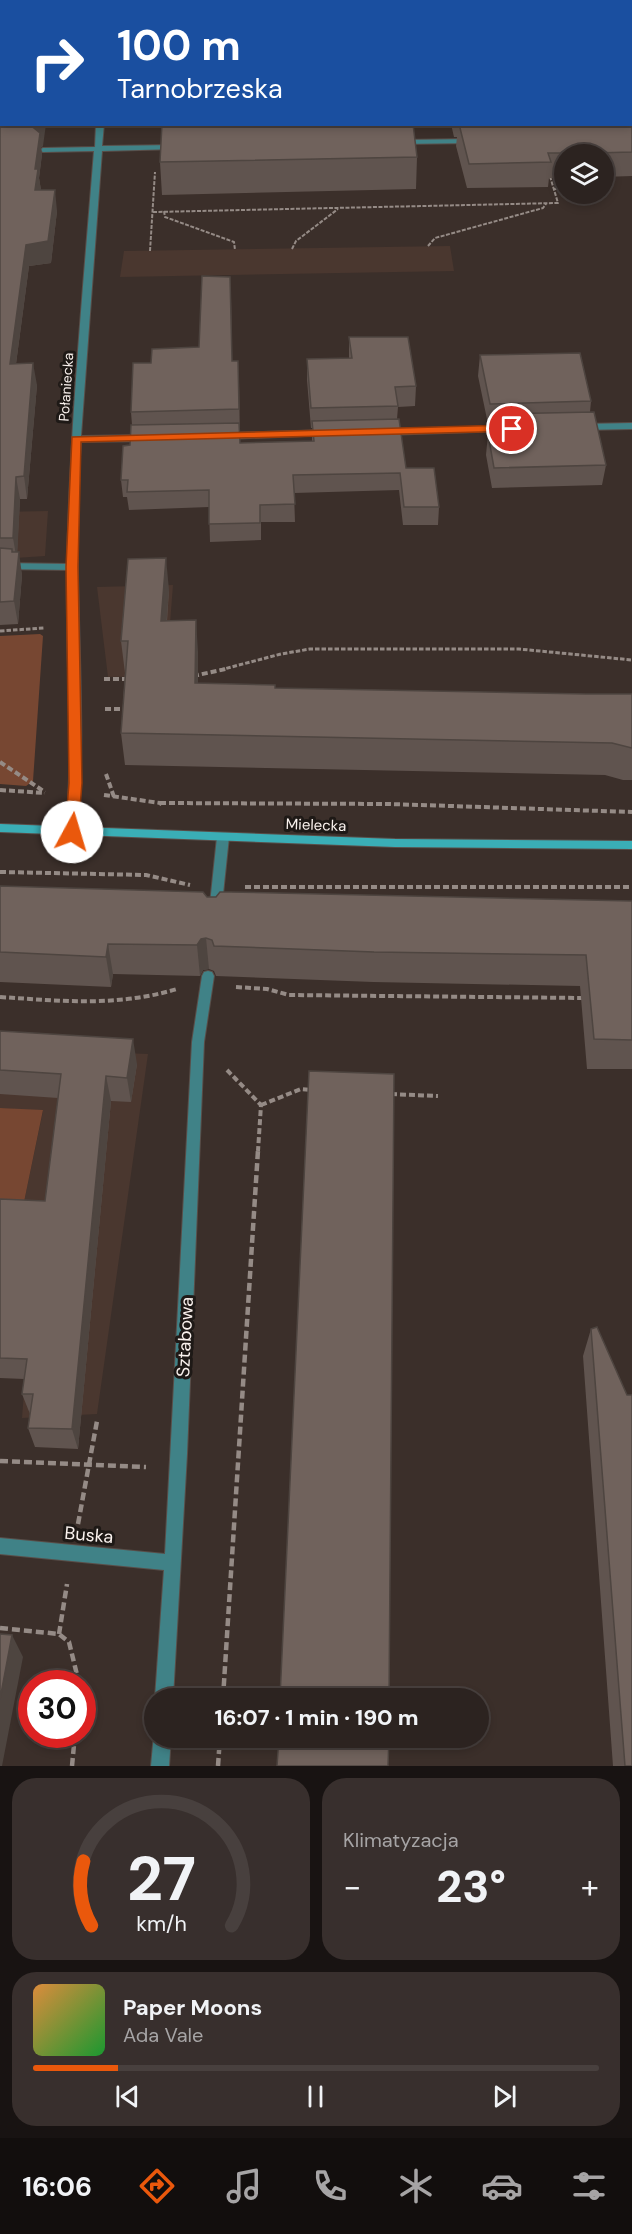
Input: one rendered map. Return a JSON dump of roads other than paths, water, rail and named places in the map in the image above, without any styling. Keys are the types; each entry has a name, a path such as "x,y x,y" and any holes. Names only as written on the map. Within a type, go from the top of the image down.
{"street":[{"name":"Połaniecka","path":"72,832 76,783 72,567 75,439 100,126"},
{"path":"393,143 475,141"},
{"path":"43,150 182,147"},
{"path":"572,427 632,426"},
{"path":"368,432 512,429"},
{"path":"212,436 344,433"},
{"path":"75,439 152,437"},
{"path":"0,566 72,567"},
{"name":"Mielecka","path":"0,828 394,843 632,845"},
{"path":"214,923 222,837"},
{"name":"Sztabowa","path":"165,1688 173,1563 198,1042 208,981"},
{"name":"Buska","path":"0,1546 173,1563"},
{"path":"160,1766 161,1748"}]}
